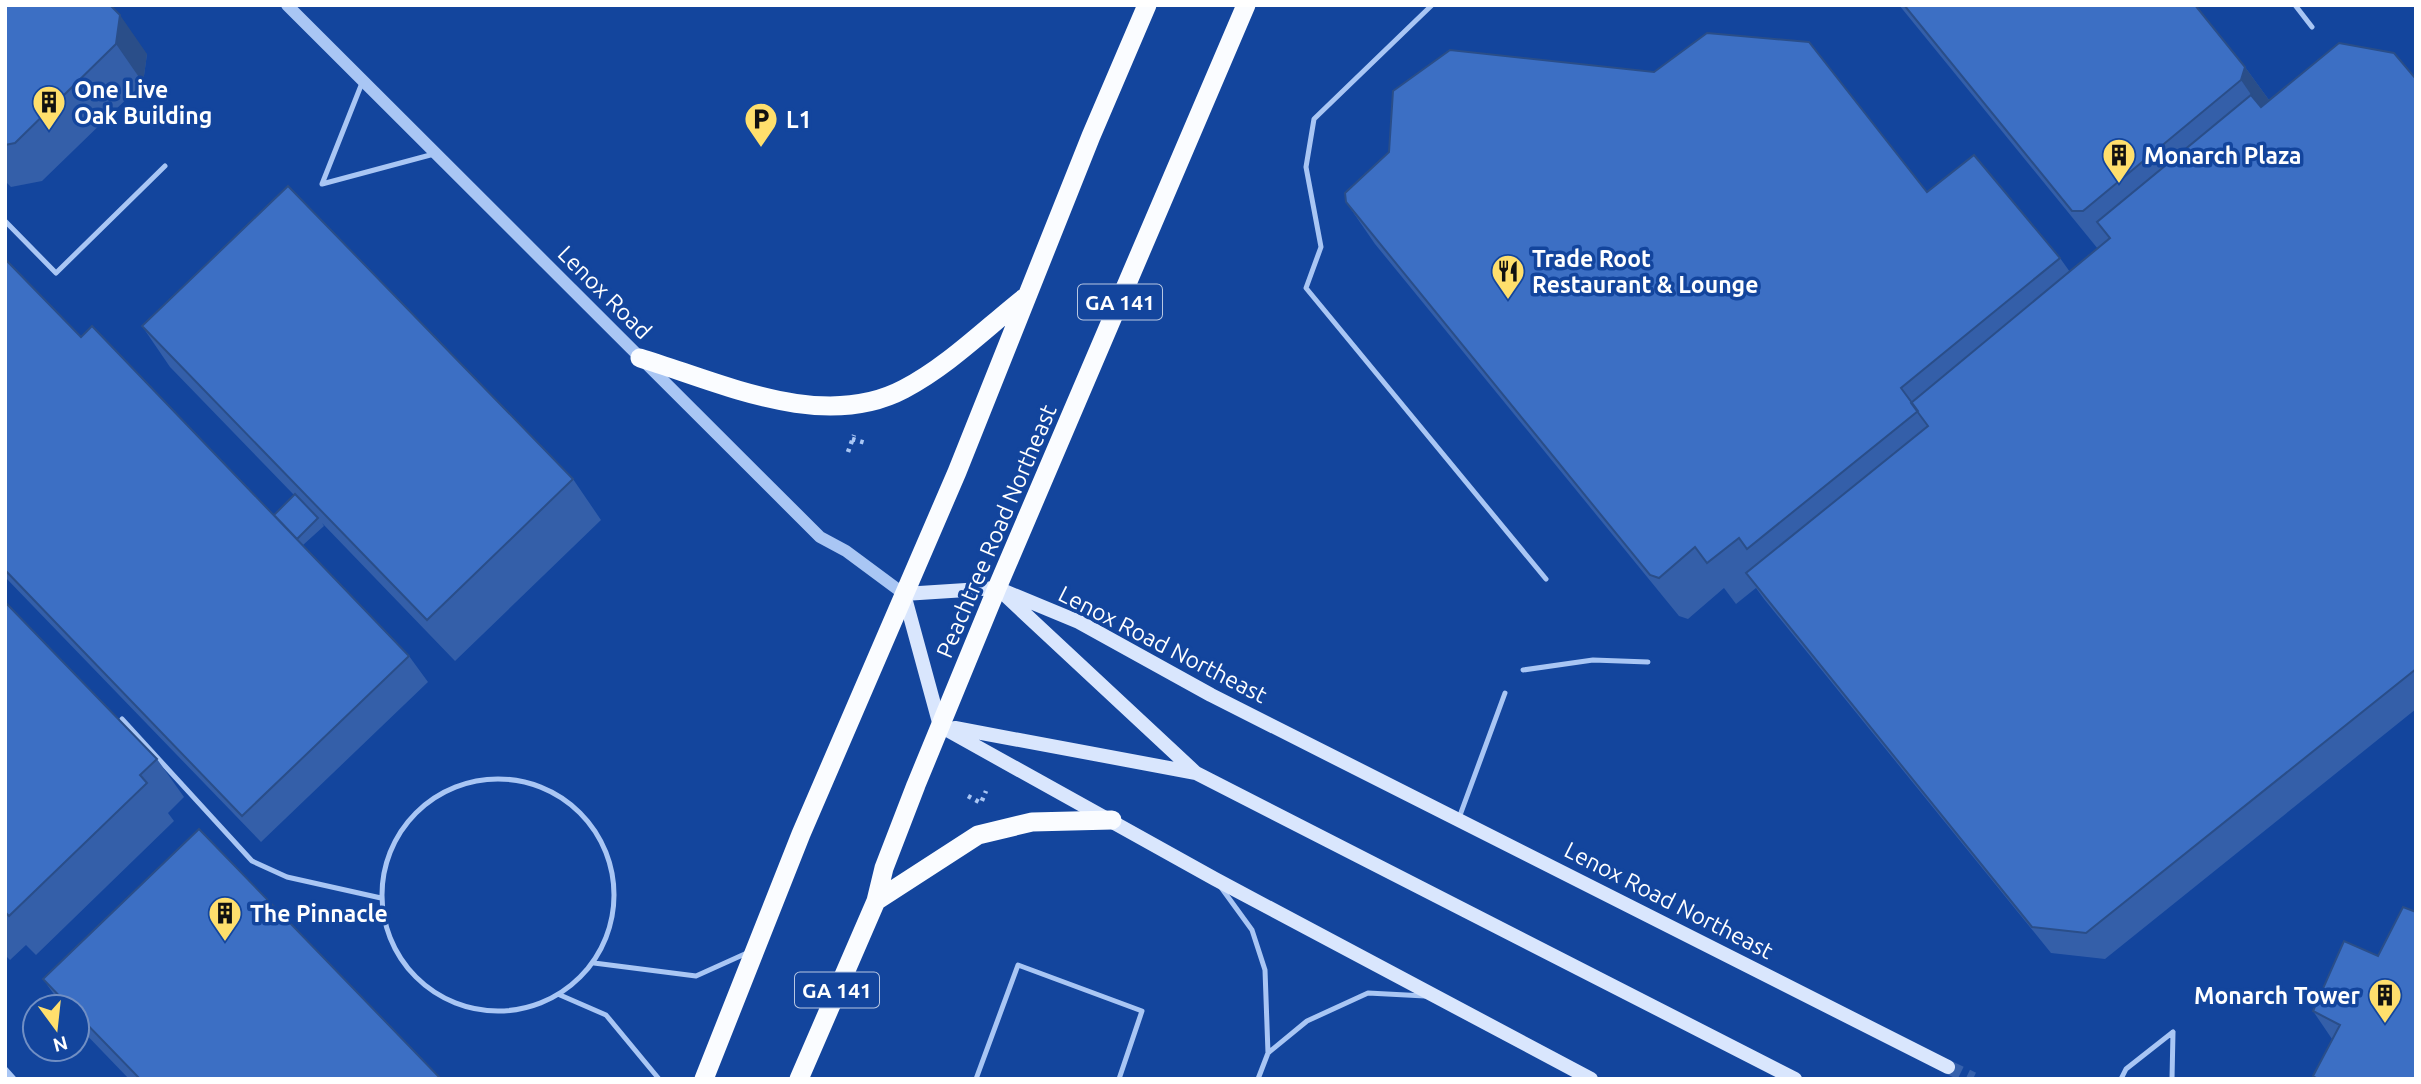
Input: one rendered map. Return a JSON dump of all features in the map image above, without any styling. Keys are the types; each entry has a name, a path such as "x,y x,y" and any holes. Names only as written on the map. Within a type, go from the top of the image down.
{"highway":[{"path":"704,1079 753,950 904,594 1147,5"},
{"name":"Peachtree Road Northeast","path":"799,1079 876,901 884,868 940,726 1245,5"},
{"path":"640,358 796,405 858,406 904,389 1028,295"},
{"path":"876,901 937,859 978,835 1032,822 1112,820"}],"main road":[{"name":"Lenox Road Northeast","path":"904,594 997,589 1080,622 1211,695 1948,1067"},
{"path":"997,589 1196,773 1794,1079"},
{"path":"904,594 940,726 1215,879 1591,1079"},
{"path":"940,726 1196,773"}],"street":[{"name":"Lenox Road","path":"287,5 820,537 846,551 904,594"},
{"path":"5,1070 13,1079"}],"lane":[{"path":"1432,5 1314,119 1307,167 1321,247 1307,288 1546,579"},
{"path":"2295,5 2312,27"},
{"path":"363,81 322,184 436,154"},
{"path":"5,221 56,273 165,166"},
{"path":"1524,670 1593,660 1648,662"},
{"path":"1459,819 1506,693"},
{"path":"122,719 252,861 287,877 381,898"},
{"path":"481,779 520,780 557,793 587,818 607,851 616,889 611,928 594,963 560,995 527,1008 492,1012 458,1005 427,988 402,963 386,932 381,898 385,863 399,833 420,807 448,789 481,779"},
{"path":"1215,879 1252,930 1265,970 1268,1053 1258,1079"},
{"path":"594,963 696,976 753,950"},
{"path":"976,1079 1018,965 1142,1011 1119,1079"},
{"path":"1268,1053 1307,1021 1367,993 1437,997"},
{"path":"560,995 606,1016 659,1079"},
{"path":"2121,1079 2126,1069 2173,1032 2172,1079"}],"path":[{"path":"848,452 856,427"},
{"path":"852,439 866,443"},
{"path":"968,796 981,803 986,791"}],"building":[{"path":"5,5 110,5 120,15 116,44 15,143 5,145"},
{"name":"Monarch Plaza","path":"1904,5 2195,5 2245,67 2241,80 2083,211 2072,211"},
{"path":"1707,33 1809,42 1927,192 1974,155 2060,258 1901,388 1918,411 1747,549 1739,538 1707,563 1695,547 1659,578 1650,575 1346,202 1345,193 1389,152 1393,91 1450,50 1654,72"},
{"path":"2339,43 2394,53 2416,79 2416,669 2086,933 2032,927 1746,573 1928,426 1911,403 2110,238 2097,222 2251,95 2261,107"},
{"path":"288,186 573,479 427,620 142,326"},
{"path":"5,259 81,337 92,326 409,656 242,816 5,570"},
{"path":"295,494 318,518 297,539 274,515"},
{"path":"5,602 157,759 140,775 147,783 9,916 5,912"},
{"name":"The Pinnacle","path":"199,829 441,1079 140,1079 91,1028 91,993 56,993 43,979"},
{"path":"2403,907 2416,912 2416,1079 2318,1079 2313,1076 2340,1025 2313,1011 2344,941 2378,956"}],"tunnel":[{"path":"1948,1067 1973,1079"}],"place":[{"name":"One Live Oak Building","path":"49,132"},
{"name":"L1","path":"761,149"},
{"name":"Monarch Plaza","path":"2119,185"},
{"name":"Trade Root Restaurant & Lounge","path":"1508,301"},
{"name":"The Pinnacle","path":"225,943"},
{"name":"Monarch Tower","path":"2385,1025"}]}
